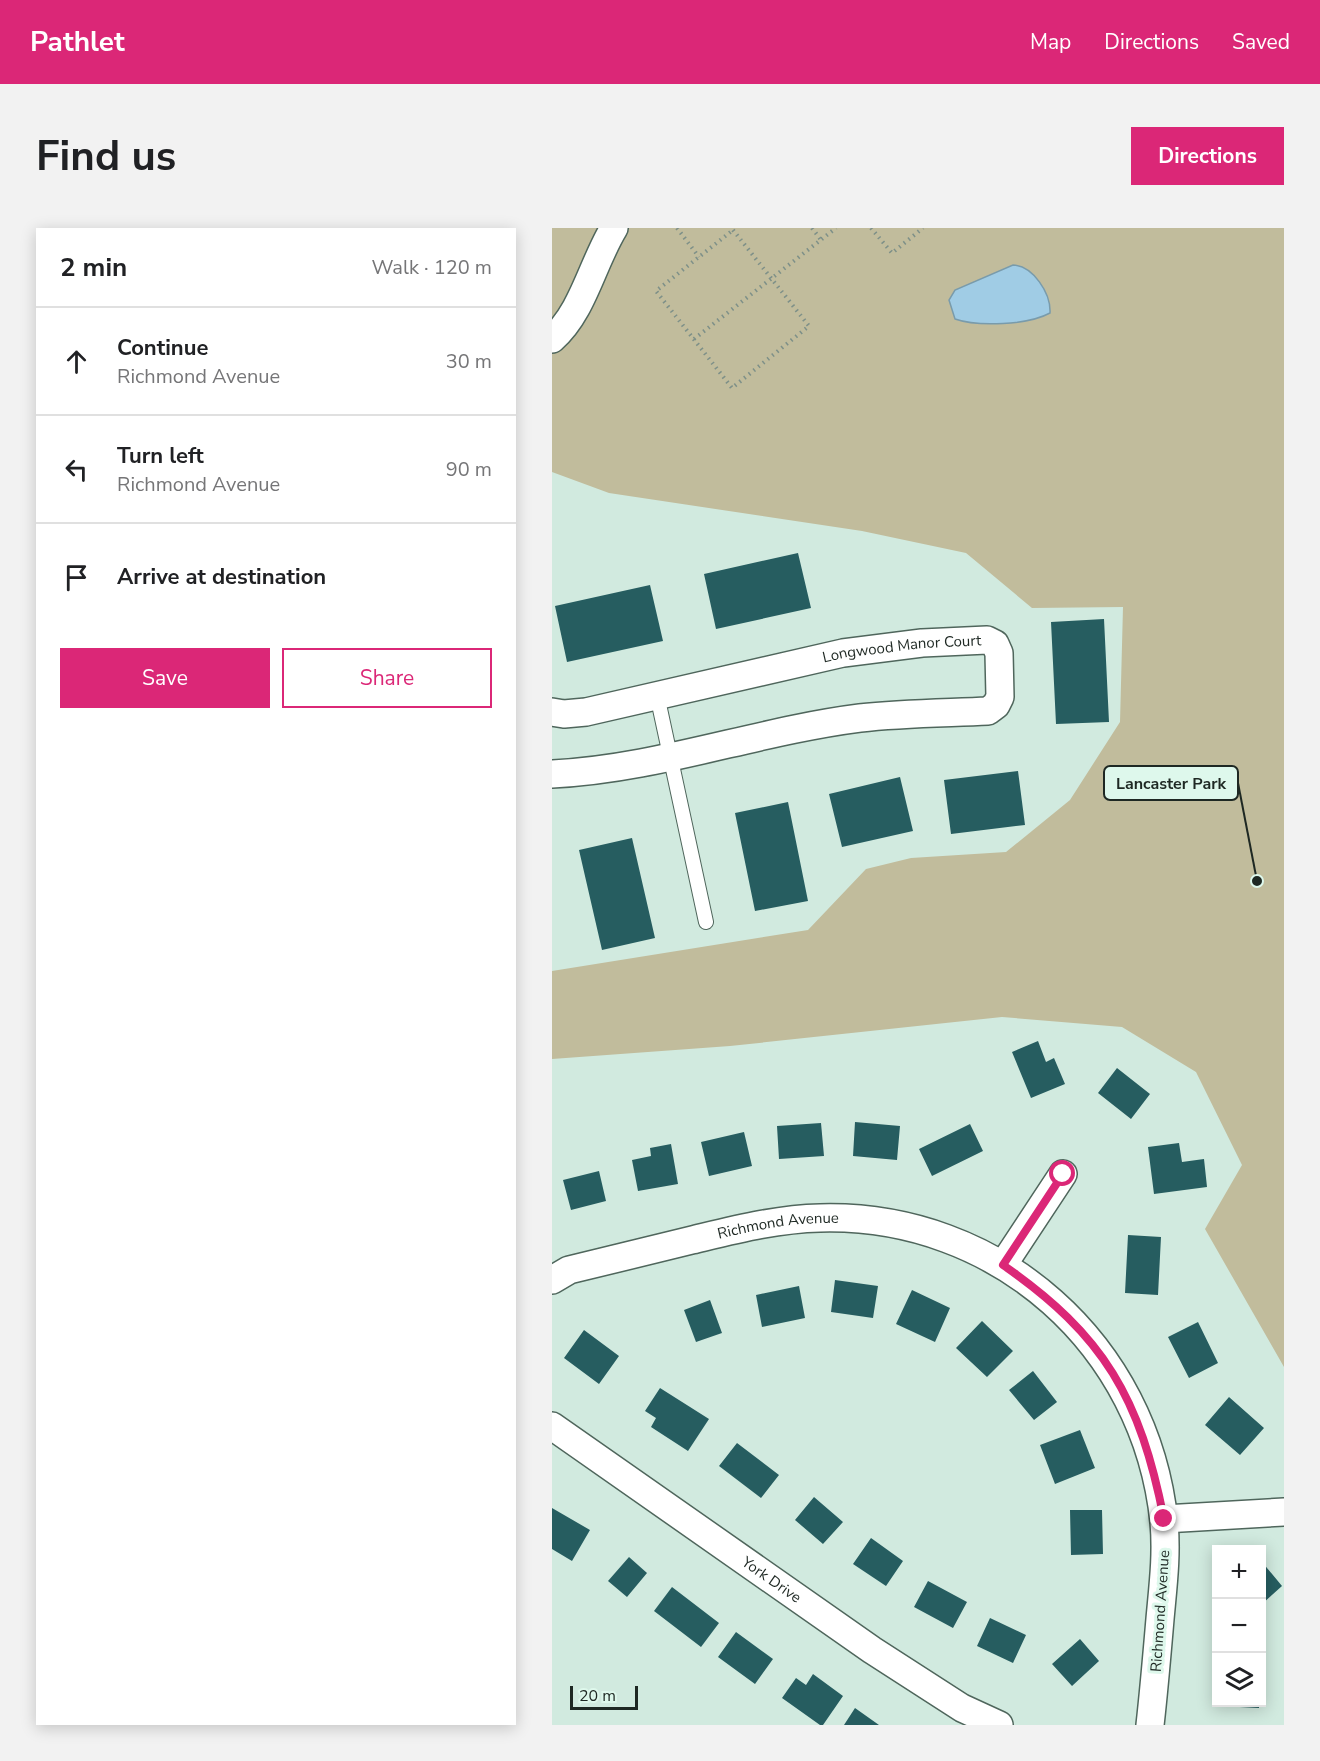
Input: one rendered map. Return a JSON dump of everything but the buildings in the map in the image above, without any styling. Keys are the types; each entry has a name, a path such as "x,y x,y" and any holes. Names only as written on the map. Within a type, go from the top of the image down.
{"street":[{"path":"552,339 564,328 576,310 597,260 614,228"},
{"name":"Longwood Manor Court","path":"552,712 564,714 586,712 843,653 922,643 987,640 995,644 999,652 1000,697 996,705 988,711 861,718 625,767 552,774"},
{"path":"1003,1265 1063,1174"},
{"name":"Richmond Avenue","path":"552,1280 569,1270 764,1223 821,1218 869,1220 917,1228 964,1245 1003,1265 1036,1288 1073,1321 1098,1349 1114,1374 1132,1408 1155,1475 1164,1519 1166,1554 1150,1725"},
{"name":"York Drive","path":"552,1426 873,1650 962,1708 999,1725"},
{"path":"1164,1519 1284,1512"}],"lane":[{"path":"657,695 706,922"}],"path":[{"path":"676,228 699,256"},
{"path":"812,228 821,240"},
{"path":"694,339 836,228"},
{"path":"871,228 892,253 923,228"},
{"path":"732,230 771,279 809,326 732,388 656,291 732,230"}],"shaded area":[{"path":"552,228 1284,228 1284,1367 1205,1229 1242,1165 1196,1072 1122,1027 1002,1017 730,1046 552,1059 552,971 808,930 866,869 911,858 1006,852 1070,800 1120,722 1123,607 1032,608 966,553 862,531 609,493 552,472"}],"water":[{"path":"1013,265 1034,275 1044,289 1050,305 1050,313 1029,320 1003,324 965,322 955,319 949,300 955,290"}],"place":[{"name":"Lancaster Park","path":"1257,881"}],"route":[{"path":"1063,1174 1003,1265 1036,1288 1073,1321 1098,1349 1114,1374 1132,1408 1145,1441 1164,1519"}]}
